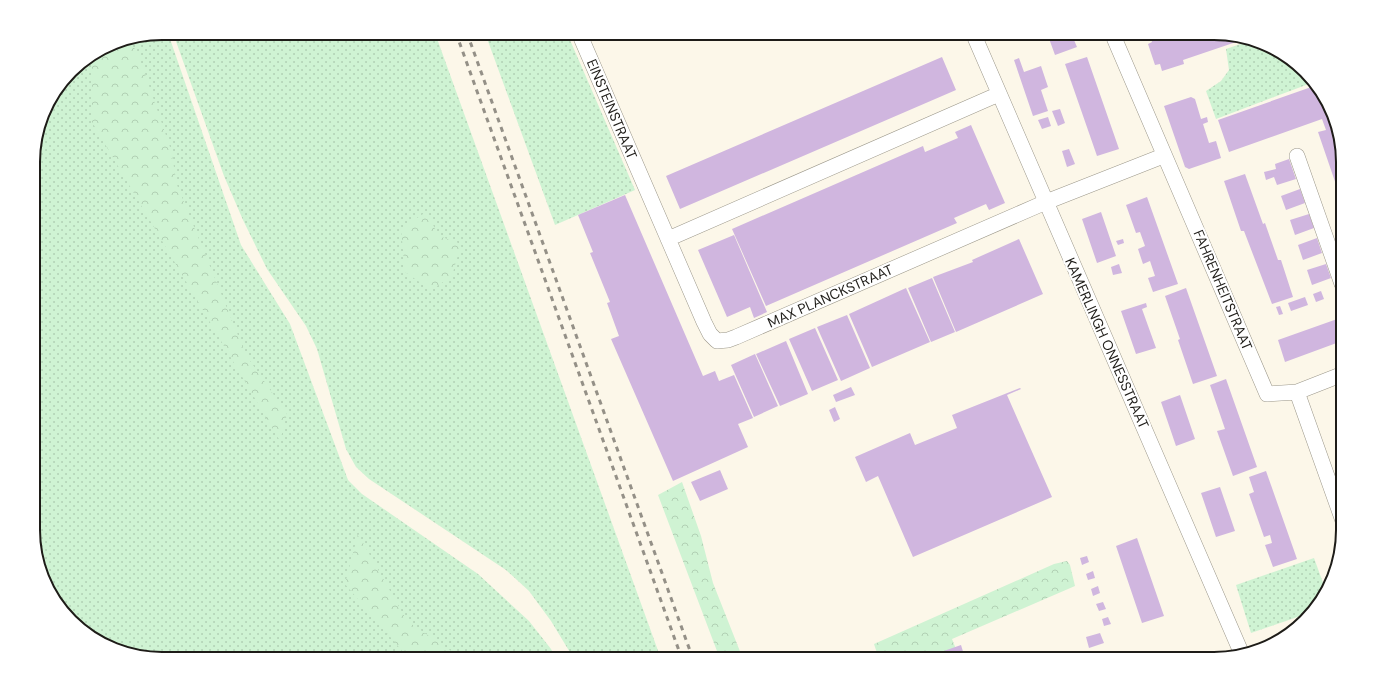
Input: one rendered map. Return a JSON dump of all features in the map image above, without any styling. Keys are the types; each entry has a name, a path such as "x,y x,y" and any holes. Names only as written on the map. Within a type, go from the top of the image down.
{"street":[{"name":"EINSTEINSTRAAT","path":"582,40 645,185"},
{"name":"KAMERLINGH ONNESSTRAAT","path":"976,40 1241,649"},
{"name":"FAHRENHEITSTRAAT","path":"1115,40 1163,156 1198,232 1267,394 1297,392"},
{"path":"668,239 999,94"},
{"path":"1046,202 1163,156"},
{"path":"1297,156 1336,267"},
{"name":"MAX PLANCKSTRAAT","path":"645,185 710,334 717,341 722,341 744,334 1046,202"},
{"path":"1336,377 1297,392 1336,501"}],"green space":[{"path":"154,40 170,40 241,245 290,324 348,480 362,494 478,574 529,621 552,652 154,652 123,646 108,639 88,627 65,604 56,591 49,576 41,546 40,530 40,154 44,131 56,101 65,88 88,65 101,56 123,46"},
{"path":"175,40 438,40 658,652 570,652 551,621 529,591 506,570 369,479 356,467 346,449 317,349 306,326 267,269 243,220 224,176"},
{"path":"488,40 570,40 635,190 555,225"},
{"path":"1242,43 1260,49 1275,56 1288,65 1308,84 1216,119 1206,91 1221,81 1229,70 1226,49"},
{"path":"131,44 137,51 171,150 177,185 246,355 287,414 280,441 92,122 92,62 101,56"},
{"path":"426,212 439,236 461,244 452,276 431,290 405,272 401,229"},
{"path":"682,482 701,536 713,583 740,652 717,652 658,495"},
{"path":"358,534 407,621 453,652 403,652 345,584"},
{"path":"1314,558 1323,583 1315,598 1300,616 1251,633 1236,585"},
{"path":"1067,561 1070,565 1075,586 952,639 957,652 877,652 874,644 1054,564"}],"building":[{"path":"1050,40 1074,40 1077,47 1055,55"},
{"path":"1152,40 1214,40 1236,42 1183,60 1184,64 1162,71 1160,64 1155,65 1148,44 1152,42"},
{"path":"942,57 956,90 680,209 666,176"},
{"path":"1087,57 1119,149 1097,156 1065,64"},
{"path":"1019,58 1024,72 1041,66 1048,87 1041,90 1048,111 1033,116 1014,60"},
{"path":"1310,87 1320,101 1332,131 1335,146 1336,184 1318,132 1326,130 1322,119 1229,152 1218,120"},
{"path":"1191,97 1195,99 1201,119 1207,117 1208,122 1203,124 1209,143 1216,141 1221,158 1189,169 1185,167 1164,106"},
{"path":"1060,109 1065,123 1058,126 1052,111"},
{"path":"1048,117 1051,126 1042,129 1038,120"},
{"path":"971,125 1005,203 989,210 986,204 954,218 957,223 766,306 732,229 923,146 925,152 958,138 955,132"},
{"path":"1069,149 1075,164 1067,167 1062,151"},
{"path":"1289,159 1296,179 1277,185 1274,177 1266,180 1264,172 1276,169 1275,164"},
{"path":"1245,174 1278,260 1281,260 1293,297 1272,304 1244,231 1241,231 1224,181"},
{"path":"1300,189 1305,203 1286,210 1281,196"},
{"path":"625,195 703,376 715,371 719,381 734,375 753,418 738,424 748,447 673,481 611,339 619,336 607,303 610,302 590,253 593,252 578,215"},
{"path":"1147,197 1178,284 1153,292 1148,278 1155,276 1150,261 1143,264 1138,249 1145,246 1140,232 1136,233 1126,205"},
{"path":"1101,212 1116,256 1097,263 1082,219"},
{"path":"1309,214 1314,228 1295,235 1290,220"},
{"path":"734,235 767,312 754,318 750,307 727,317 698,250"},
{"path":"1317,238 1322,253 1303,260 1298,245"},
{"path":"1019,239 1043,294 956,332 933,277 973,262 972,260"},
{"path":"1123,239 1124,243 1118,245 1116,241"},
{"path":"1119,264 1122,273 1113,275 1111,267"},
{"path":"1326,264 1331,278 1312,285 1307,270"},
{"path":"932,278 955,332 931,342 908,288"},
{"path":"906,288 930,342 872,367 849,314"},
{"path":"1186,288 1217,376 1193,384 1178,340 1180,339 1165,296"},
{"path":"1321,291 1324,299 1316,302 1313,294"},
{"path":"1305,297 1308,305 1291,311 1288,303"},
{"path":"1146,303 1147,307 1142,309 1156,348 1136,354 1121,311"},
{"path":"1280,306 1283,314 1279,315 1276,307"},
{"path":"847,315 870,368 841,381 817,327"},
{"path":"1336,319 1336,343 1285,362 1278,340"},
{"path":"815,328 838,380 812,391 789,339"},
{"path":"786,341 808,394 780,406 756,354"},
{"path":"755,354 778,406 754,417 731,365"},
{"path":"1226,379 1257,467 1233,476 1217,431 1225,429 1210,385"},
{"path":"851,387 855,395 836,402 833,395"},
{"path":"1020,388 1021,389 1007,395 1052,497 913,557 878,476 866,482 855,457 910,433 915,445 957,428 952,415"},
{"path":"1180,395 1195,439 1176,446 1161,402"},
{"path":"835,407 840,419 834,422 829,410"},
{"path":"720,470 728,489 700,501 691,482"},
{"path":"1266,471 1297,559 1273,567 1265,545 1272,543 1270,535 1264,537 1249,494 1254,492 1249,477"},
{"path":"1220,487 1235,531 1216,537 1201,493"},
{"path":"1137,538 1164,616 1142,623 1116,546"},
{"path":"1087,556 1089,562 1082,565 1080,558"},
{"path":"1093,571 1095,578 1088,580 1086,574"},
{"path":"1098,586 1100,593 1093,596 1091,589"},
{"path":"1103,602 1106,609 1099,611 1096,604"},
{"path":"1108,617 1111,624 1104,626 1102,619"},
{"path":"1100,633 1104,643 1089,648 1086,637"},
{"path":"961,645 963,652 941,652"}],"railway":[{"path":"459,40 679,652"},
{"path":"470,40 690,652"}]}
